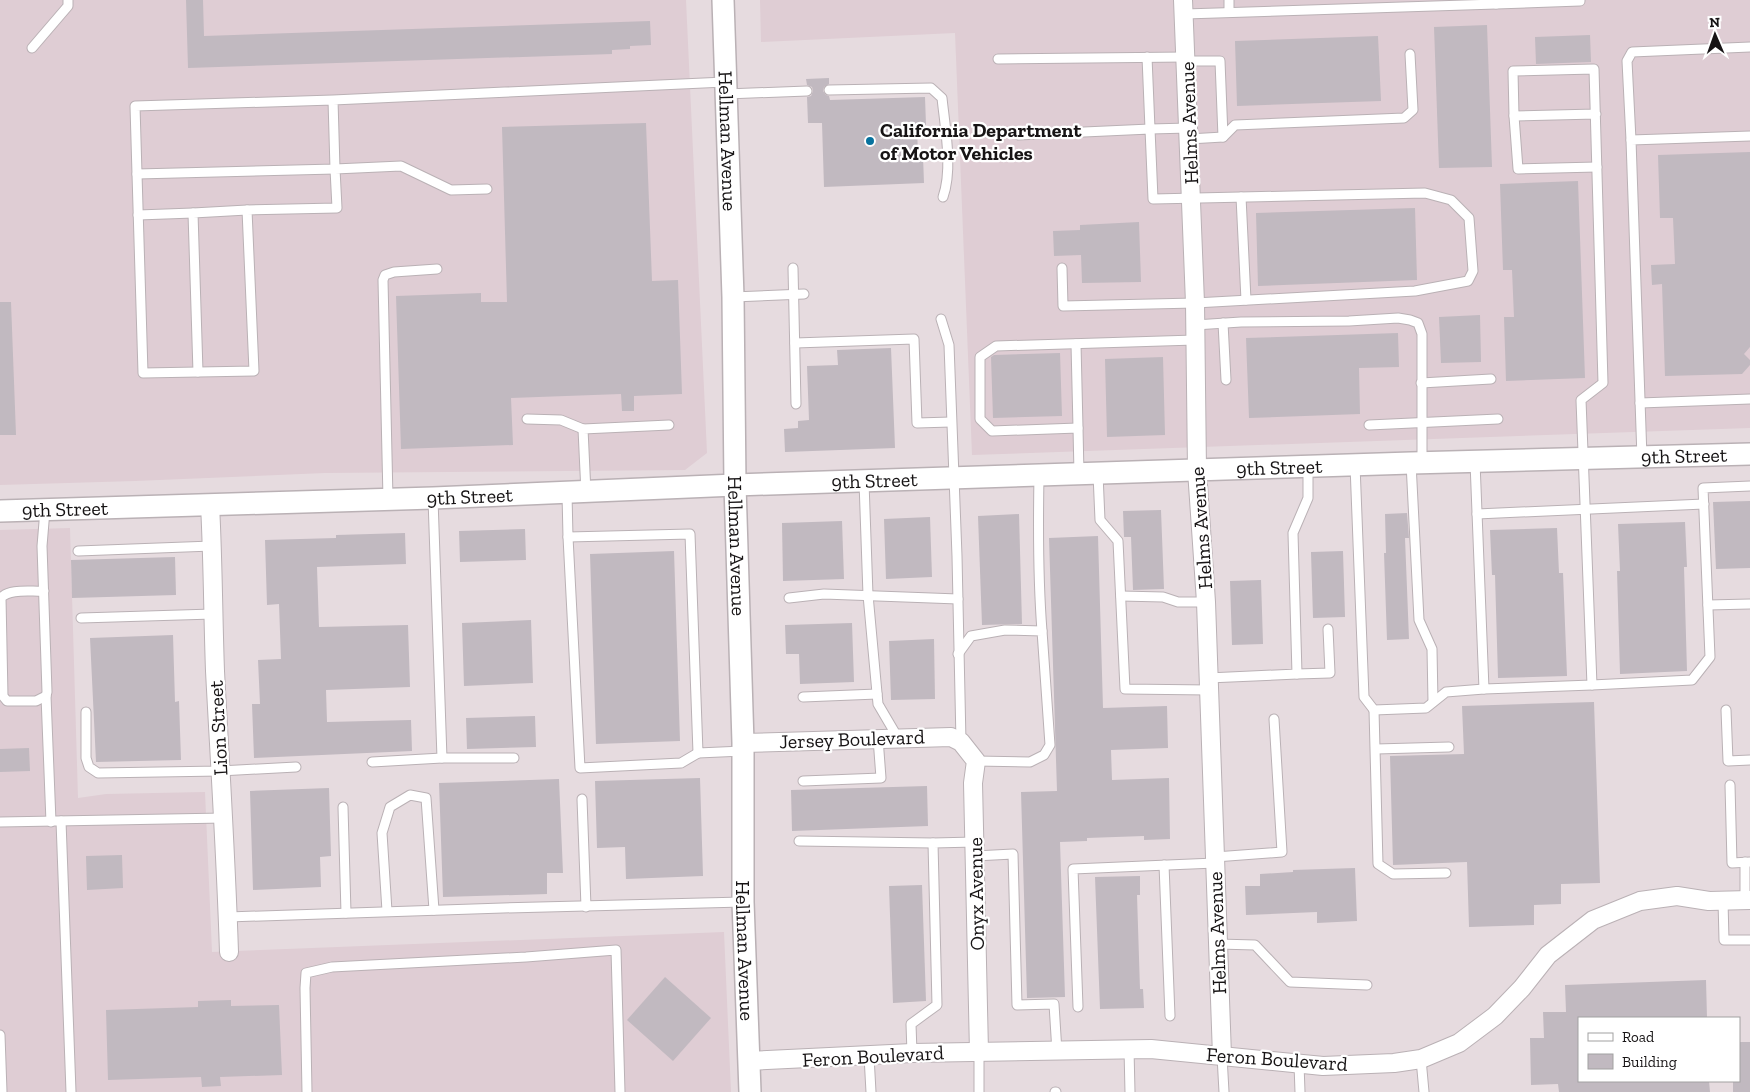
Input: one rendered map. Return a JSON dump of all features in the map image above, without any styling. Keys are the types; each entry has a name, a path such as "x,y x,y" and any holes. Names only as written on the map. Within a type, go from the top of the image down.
{"street":[{"name":"Hellman Avenue","path":"723,0 743,747 743,902 750,1092"},
{"name":"Helms Avenue","path":"1184,7 1195,303 1197,470 1206,602 1222,1056"},
{"name":"9th Street","path":"0,511 388,500 1308,466 1750,454"},
{"name":"Lion Street","path":"210,504 213,614 229,952"},
{"name":"Jersey Boulevard","path":"743,747 878,738 951,737 961,742"},
{"path":"961,742 976,761"},
{"name":"Onyx Avenue","path":"976,761 973,783 979,1052"},
{"name":"Feron Boulevard","path":"748,1062 912,1053 1057,1052 1129,1049 1151,1049 1323,1066 1421,1059 1459,1043 1495,1016 1522,988 1548,955 1593,920 1640,901 1677,896 1709,901 1748,900"}],"lane":[{"path":"32,48 68,6 68,0"},
{"path":"1229,0 1229,12"},
{"path":"1184,7 1229,12 1580,0"},
{"path":"1642,458 1628,61 1632,52 1750,47"},
{"path":"1223,137 1234,125 1404,118 1412,110 1410,54"},
{"path":"1062,268 1063,306 1195,303 1415,292 1468,281 1472,271 1469,218 1451,200 1425,193 1154,199 1147,57"},
{"path":"998,58 1147,57 1220,61 1223,137"},
{"path":"1592,685 1581,400 1603,382 1596,114 1594,69 1513,71 1518,169 1597,167"},
{"path":"246,210 254,371 143,373 135,106 726,88 807,91"},
{"path":"829,90 931,88 942,98 946,138 947,184 943,197"},
{"path":"138,215 337,208 333,100"},
{"path":"1514,116 1596,114"},
{"path":"1018,135 1150,129 1223,137"},
{"path":"1631,140 1750,136"},
{"path":"137,174 401,166 451,190 487,189"},
{"path":"1242,197 1246,300"},
{"path":"193,213 198,372"},
{"path":"793,268 796,404"},
{"path":"388,500 383,280 385,275 394,272 437,269"},
{"path":"732,296 804,294"},
{"path":"1078,428 992,431 980,419 980,357 996,346 1076,344 1195,332 1223,323 1349,321 1398,318 1418,323 1422,334 1421,422 1416,463 1419,620 1432,648 1433,702"},
{"path":"941,319 949,345 961,742"},
{"path":"1223,323 1226,380"},
{"path":"795,343 914,339 917,423 951,422"},
{"path":"1076,344 1078,428 1100,520 1118,541 1125,689 1208,684 1297,674 1330,673 1328,629"},
{"path":"1422,383 1491,379"},
{"path":"1640,403 1750,399"},
{"path":"527,419 561,420 583,429 669,425"},
{"path":"1370,425 1498,419"},
{"path":"583,429 576,493 568,538 580,768 681,764 698,752 743,747"},
{"path":"1475,462 1484,688"},
{"path":"1356,465 1364,697 1374,710 1378,864 1393,874 1446,873"},
{"path":"1297,674 1293,533 1308,498 1308,466"},
{"path":"976,761 1030,762 1044,755 1050,745 1038,549 1039,476"},
{"path":"864,481 868,595 878,704 898,738"},
{"path":"1374,710 1426,708 1446,692 1484,688 1692,680 1710,657 1703,488 1750,486"},
{"path":"434,498 442,758"},
{"path":"1477,514 1704,504"},
{"path":"45,510 42,546 51,822"},
{"path":"568,538 690,534 698,752"},
{"path":"78,551 212,546"},
{"path":"44,591 9,592 1,598 3,696 7,701 36,701 46,696"},
{"path":"789,598 824,594 958,599"},
{"path":"1120,596 1163,597 1178,602 1206,602"},
{"path":"1708,605 1750,604"},
{"path":"81,618 213,614"},
{"path":"958,654 972,636 1006,630 1042,631"},
{"path":"803,697 877,694"},
{"path":"1726,710 1728,761 1750,760"},
{"path":"86,712 86,758 90,767 98,772 220,771 296,767"},
{"path":"1078,1007 1074,869 1164,865 1282,852 1274,719"},
{"path":"803,781 881,778 878,738"},
{"path":"1376,749 1449,746"},
{"path":"372,762 442,758 514,758"},
{"path":"1730,784 1732,863 1747,862 1748,900"},
{"path":"387,911 382,833 390,806 410,795 426,798 434,910"},
{"path":"582,799 586,906"},
{"path":"343,807 346,913"},
{"path":"0,822 224,818"},
{"path":"61,821 71,1092"},
{"path":"799,841 933,843 1013,854 1017,1005 1054,1004 1057,1052"},
{"path":"912,1053 911,1024 936,1005 933,843"},
{"path":"1164,865 1170,1016"},
{"path":"1723,901 1724,940 1750,940"},
{"path":"228,917 743,902"},
{"path":"1218,944 1255,945 1290,982 1367,985"},
{"path":"307,1092 306,973 332,967 526,957 616,950 620,1092"},
{"path":"0,1034 2,1092"},
{"path":"1129,1049 1130,1092"},
{"path":"979,1052 979,1092"},
{"path":"869,1056 871,1092"},
{"path":"1222,1056 1224,1092"},
{"path":"1421,1059 1424,1092"},
{"path":"1299,1064 1300,1092"}],"shaded area":[{"path":"0,0 686,0 707,453 685,470 325,473 0,485"},
{"path":"760,0 1750,0 1750,428 972,455 955,33 761,42"},
{"path":"70,528 78,798 106,794 205,792 212,952 724,932 731,1092 0,1092 0,530"}],"building":[{"path":"186,0 203,0 204,36 650,21 651,45 630,46 630,49 612,50 612,54 188,68"},
{"path":"1487,25 1492,167 1439,168 1434,27"},
{"path":"1590,35 1591,62 1536,64 1535,37"},
{"path":"1378,36 1381,101 1237,106 1235,41"},
{"name":"California Department of Motor Vehicles","path":"829,78 829,84 824,87 823,91 829,96 830,100 925,97 926,125 917,126 918,157 923,156 924,183 824,187 822,123 808,123 807,97 811,96 813,91 812,87 807,85 806,79"},
{"path":"646,123 652,281 678,280 682,394 634,396 634,411 622,411 621,394 511,398 513,445 401,449 396,296 481,293 481,302 507,302 502,127"},
{"path":"1750,152 1750,347 1744,354 1750,360 1750,365 1742,374 1665,376 1662,284 1652,285 1651,265 1675,264 1673,218 1660,218 1658,155"},
{"path":"1578,181 1585,378 1506,381 1504,317 1514,317 1512,270 1503,270 1500,184"},
{"path":"1415,208 1417,280 1258,286 1256,213"},
{"path":"1139,222 1141,282 1082,283 1081,255 1054,256 1053,231 1080,230 1080,225"},
{"path":"0,302 11,302 16,435 0,435"},
{"path":"1480,315 1481,362 1441,363 1439,317"},
{"path":"1398,333 1399,367 1359,368 1360,414 1249,418 1246,338"},
{"path":"891,348 895,448 785,452 784,429 798,428 798,421 809,420 807,366 838,365 837,350"},
{"path":"1060,353 1062,416 993,418 991,357 994,355"},
{"path":"1163,357 1165,435 1107,437 1105,359"},
{"path":"1750,501 1750,568 1716,569 1713,502"},
{"path":"1161,510 1164,589 1133,590 1131,537 1124,537 1123,511"},
{"path":"1407,513 1409,538 1405,538 1409,639 1387,640 1384,553 1386,553 1385,514"},
{"path":"1019,514 1022,624 982,625 978,516"},
{"path":"930,517 932,577 886,579 884,519"},
{"path":"842,521 844,579 783,581 782,523"},
{"path":"1685,522 1687,567 1684,567 1687,671 1620,674 1617,571 1620,571 1618,524"},
{"path":"1557,528 1559,573 1563,573 1567,676 1498,678 1495,575 1492,575 1490,530"},
{"path":"525,529 526,560 460,562 459,531"},
{"path":"405,533 406,564 317,567 319,627 408,625 410,687 326,690 327,722 411,720 412,751 254,758 252,704 260,704 258,660 281,659 279,604 267,605 265,540 336,538 336,535"},
{"path":"1098,536 1103,708 1167,706 1168,748 1111,750 1112,780 1169,778 1170,839 1144,840 1144,836 1087,838 1087,841 1060,842 1065,997 1027,998 1021,792 1057,791 1049,538"},
{"path":"674,551 680,741 596,744 590,554"},
{"path":"1343,551 1345,617 1313,618 1311,552"},
{"path":"175,557 176,595 72,598 71,560"},
{"path":"1261,580 1263,644 1232,645 1230,581"},
{"path":"531,620 533,683 464,686 462,623"},
{"path":"852,623 854,682 800,684 799,654 786,654 785,625"},
{"path":"173,635 175,702 179,701 181,760 96,762 90,638"},
{"path":"934,639 935,699 891,700 889,641"},
{"path":"1594,702 1600,883 1561,884 1561,904 1534,905 1534,925 1469,927 1467,862 1393,865 1390,756 1464,754 1462,706"},
{"path":"535,716 536,747 467,749 466,718"},
{"path":"29,748 30,771 0,772 0,749"},
{"path":"700,778 703,876 626,879 625,847 597,848 595,781"},
{"path":"559,779 563,873 547,873 547,894 443,897 439,783"},
{"path":"927,786 928,826 792,831 791,790"},
{"path":"329,788 331,856 320,857 321,887 253,890 250,791"},
{"path":"122,855 123,888 87,890 86,856"},
{"path":"1355,868 1357,921 1317,923 1317,912 1246,915 1245,886 1260,886 1260,874 1293,872 1293,870"},
{"path":"1140,876 1140,895 1137,895 1140,989 1143,989 1144,1008 1100,1009 1095,877"},
{"path":"922,885 926,1001 893,1003 889,886"},
{"path":"665,977 711,1018 673,1061 627,1020"},
{"path":"1706,980 1707,1017 1578,1017 1578,1082 1709,1082 1710,1092 1559,1092 1558,1084 1531,1085 1530,1038 1544,1038 1543,1012 1566,1012 1565,985"},
{"path":"231,1000 231,1006 279,1005 282,1075 220,1077 221,1086 202,1087 201,1077 108,1080 106,1010 198,1007 198,1001"},
{"path":"1740,1042 1750,1042 1750,1092 1733,1092 1733,1082 1740,1082"}],"place":[{"name":"California Department of Motor Vehicles","path":"870,141"}]}
